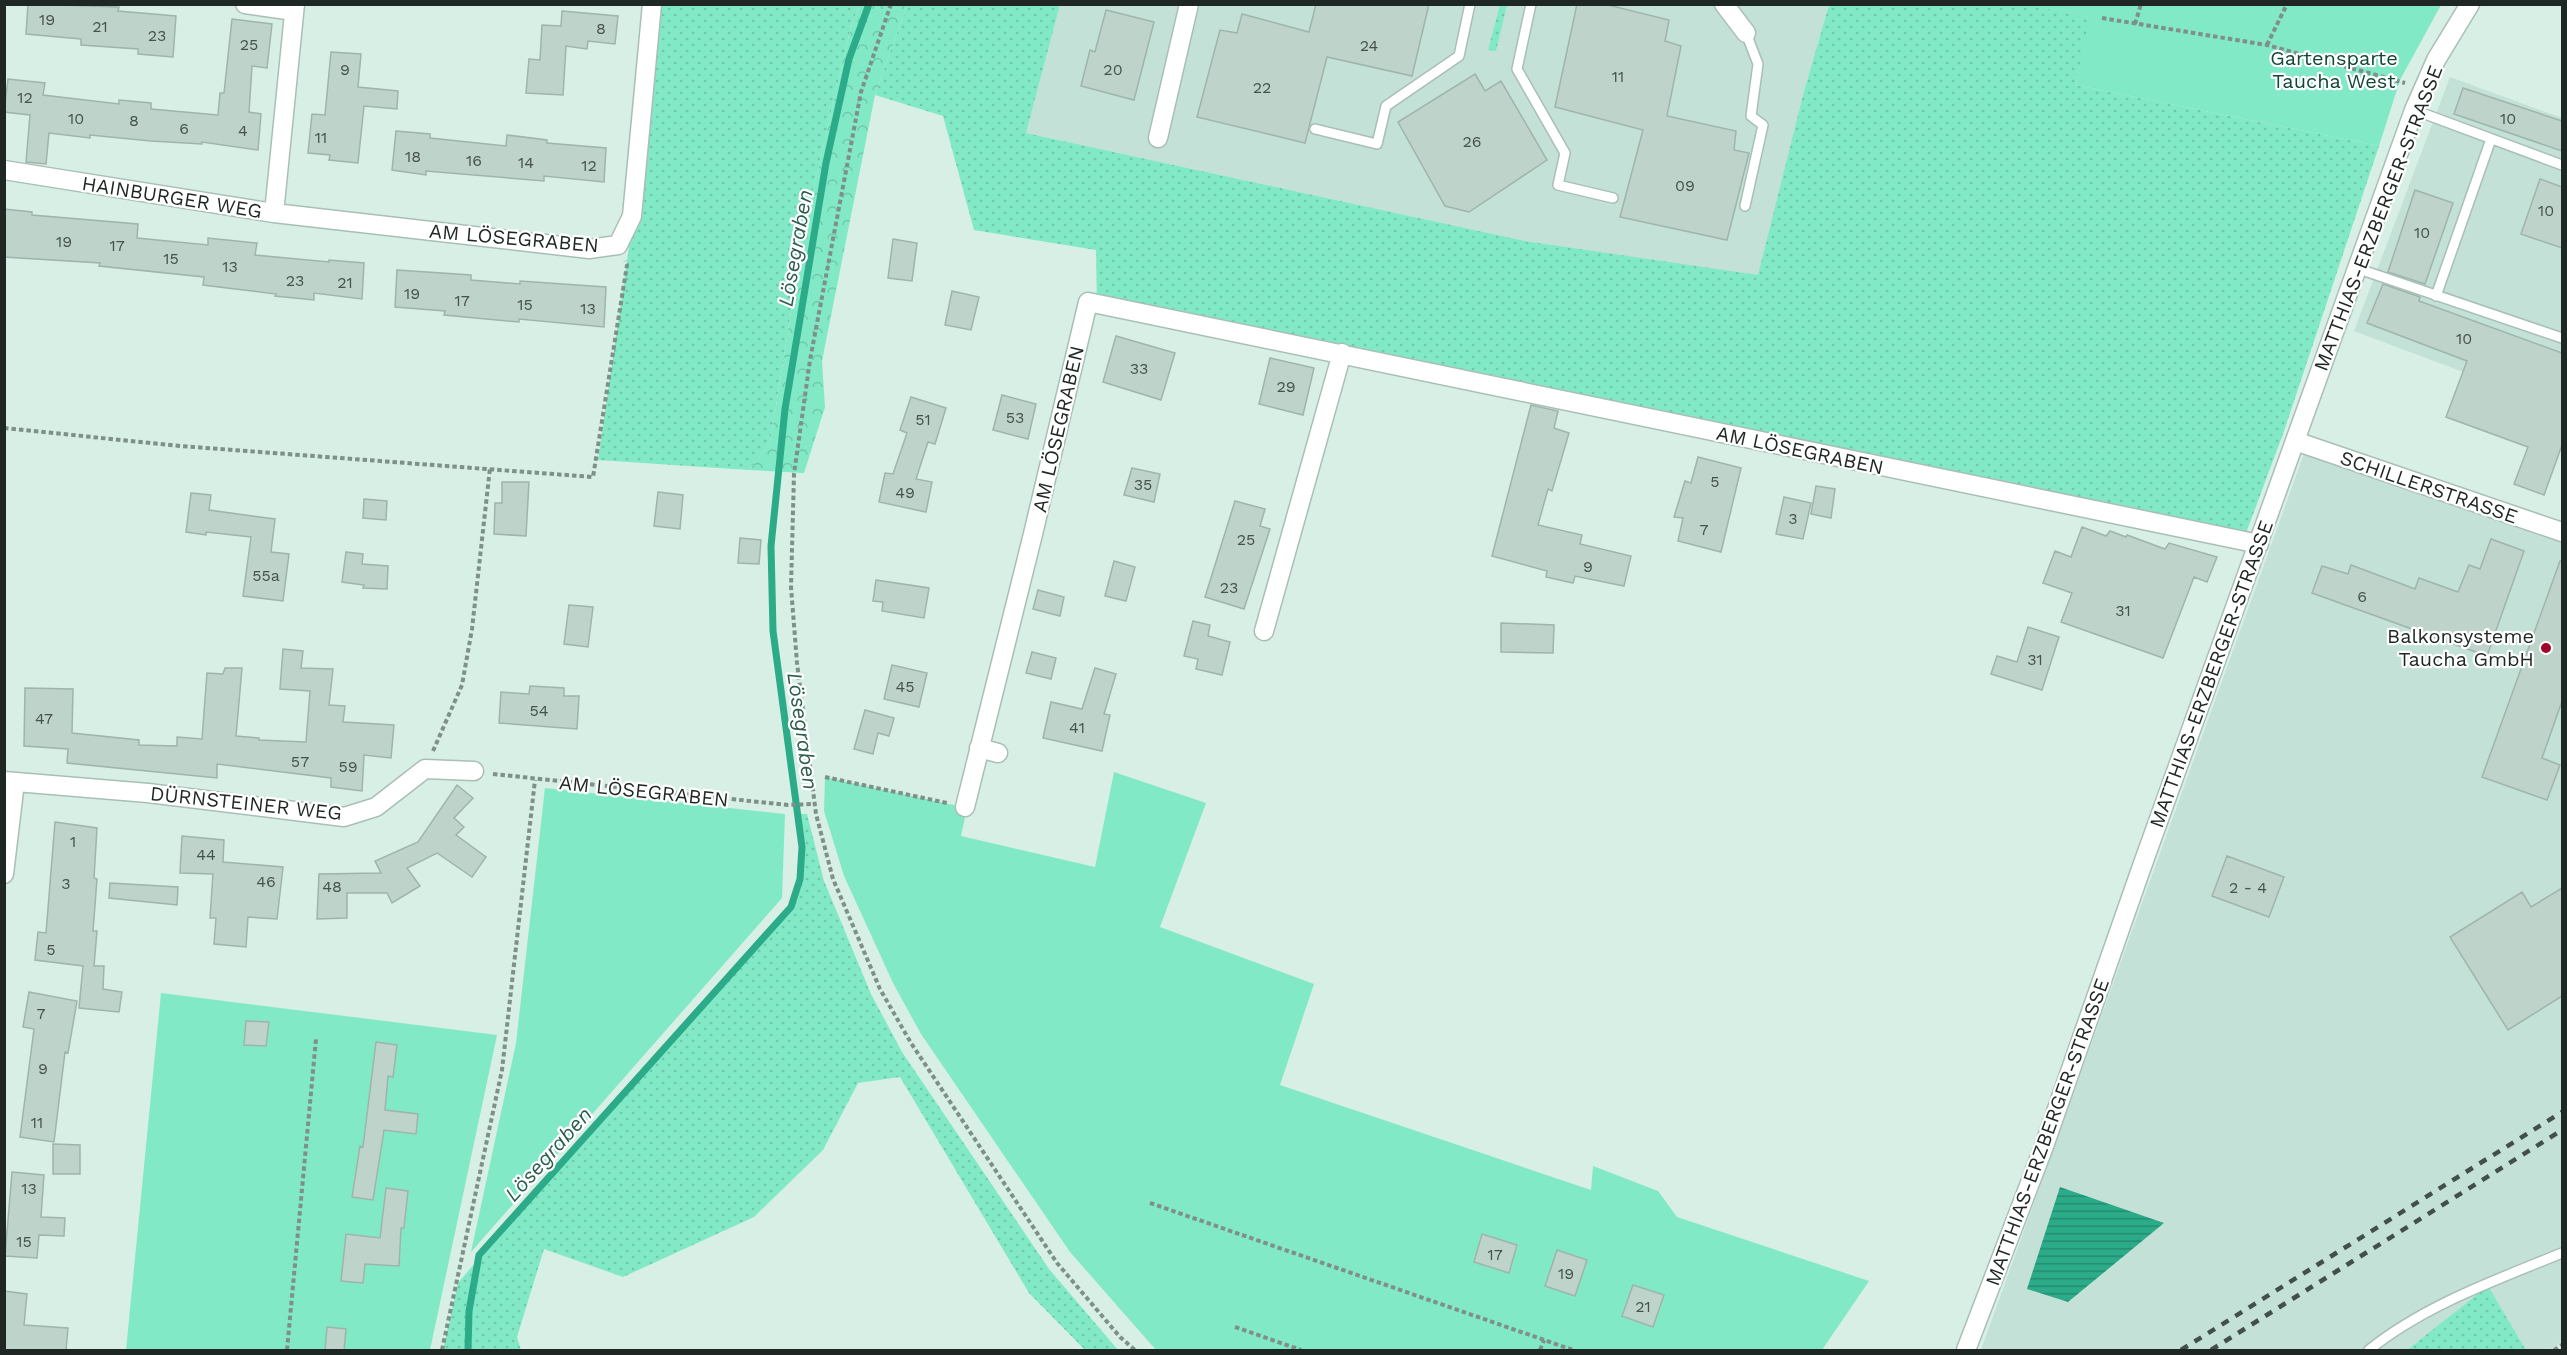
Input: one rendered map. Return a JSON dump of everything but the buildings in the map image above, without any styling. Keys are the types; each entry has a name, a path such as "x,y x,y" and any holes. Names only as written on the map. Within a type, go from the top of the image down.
{"street":[{"path":"245,4 294,8"},
{"name":"AM LÖSEGRABEN","path":"274,213 589,249 618,245 632,216 652,4"},
{"path":"1158,138 1189,4"},
{"path":"1724,4 1746,33"},
{"name":"MATTHIAS-ERZBERGER-STRASSE","path":"1966,1350 2043,1149 2148,847 2414,110 2436,60 2470,4"},
{"name":"HAINBURGER WEG","path":"4,170 274,213 294,8"},
{"name":"AM LÖSEGRABEN","path":"965,807 1088,302 2259,544"},
{"path":"1264,631 1342,353"},
{"name":"SCHILLERSTRASSE","path":"2295,441 2562,532"},
{"path":"979,748 998,753"},
{"path":"425,769 474,771"},
{"name":"DÜRNSTEINER WEG","path":"10,781 125,791 344,817 376,807 425,769"},
{"path":"4,874 10,781"}],"lane":[{"path":"1315,129 1377,144 1386,106 1459,56 1470,4"},
{"path":"1532,4 1517,69 1565,153 1558,185 1613,198"},
{"path":"1745,206 1763,125 1750,116 1758,64 1746,33"},
{"path":"2414,110 2562,165"},
{"path":"2436,296 2491,139"},
{"path":"2356,268 2562,338"},
{"path":"2369,1350 2391,1332 2476,1287 2562,1253"}],"path":[{"path":"891,4 861,92 810,360 794,474 791,587 796,663 814,804 833,879 880,989 911,1043 1057,1263 1120,1337 1135,1350"},
{"path":"2135,24 2141,4"},
{"path":"2267,45 2287,4"},
{"path":"2102,18 2267,45 2405,83"},
{"path":"4,428 180,446 593,477 627,266 618,245"},
{"path":"425,769 462,685 472,629 490,468"},
{"name":"AM LÖSEGRABEN","path":"474,771 535,780 788,805 814,804"},
{"path":"825,777 965,807"},
{"path":"442,1350 502,1070 535,780"},
{"path":"287,1350 316,1039"},
{"path":"1150,1203 1573,1350"},
{"path":"1235,1327 1301,1350"},
{"path":"1540,1350 1544,1340"},
{"path":"2554,1350 2562,1345"}],"shaded area":[{"path":"1060,5 1829,5 1804,91 1759,276 1525,241 1026,133"},
{"path":"2450,77 2562,118 2562,409 2354,331"},
{"path":"2305,451 2562,541 2562,1342 2549,1350 2526,1350 2488,1287 2407,1350 1981,1350"},
{"path":"2060,1187 2164,1223 2068,1302 2027,1289"}],"green space":[{"path":"2028,4 2090,18 2076,85 2379,146 2283,434 2243,541 1097,309 1096,250 974,230 943,116 875,95 907,5 1060,5 1026,133 1525,241 1758,275 1804,91 1829,5"},
{"path":"653,5 859,5 850,31 805,225 770,443 749,470 598,460 631,233"},
{"path":"859,5 907,5 875,95 822,361 825,407 804,473 749,470 770,443 805,225 850,31"},
{"path":"1500,5 1507,5 1496,51 1488,50"},
{"name":"Gartensparte Taucha West","path":"2029,5 2441,5 2400,80 2379,146 2076,85 2089,18"},
{"path":"1114,772 1206,803 1160,927 1314,984 1280,1085 1591,1190 1593,1166 1658,1191 1677,1217 1869,1281 1822,1350 1156,1350 1070,1252 921,1034 893,983 844,876 824,811 825,777 967,808 961,836 1095,867"},
{"path":"545,788 785,814 782,898 471,1252 516,1043"},
{"path":"800,814 807,814 824,881 871,994 902,1052 1049,1269 1118,1350 1085,1350 1029,1293 900,1077 858,1083 823,1150 754,1217 623,1277 544,1249 517,1337 521,1350 443,1350 458,1283 569,1153 793,907 801,861"},
{"path":"161,993 497,1035 430,1350 126,1350"},
{"path":"2488,1286 2526,1350 2407,1350"}],"waterway":[{"name":"Lösegraben","path":"468,1350 469,1311 479,1255 791,907 800,879 802,847 773,631 771,546 785,409 826,163 849,59 869,4"}],"railway":[{"path":"2181,1350 2562,1112"},
{"path":"2211,1350 2562,1130"}],"place":[{"name":"Balkonsysteme Taucha GmbH","path":"2546,648"}]}
